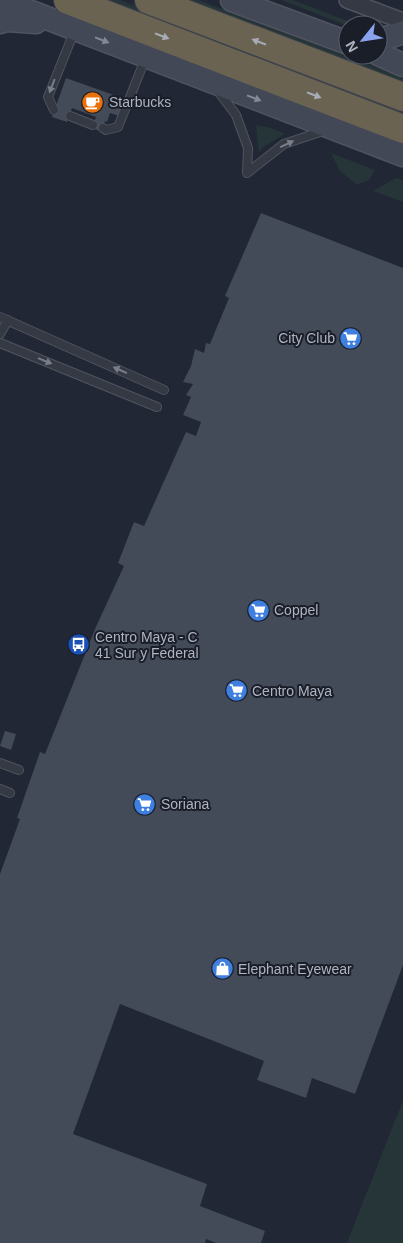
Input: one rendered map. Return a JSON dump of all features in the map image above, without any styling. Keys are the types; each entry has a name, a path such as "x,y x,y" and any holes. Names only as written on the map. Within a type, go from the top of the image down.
{"highway":[{"path":"149,0 403,97"},
{"path":"66,18 403,129"}],"main road":[{"path":"0,0 66,18 146,57 403,155"},
{"path":"232,0 338,39"},
{"path":"0,22 7,20 66,18"},
{"path":"388,37 403,32"},
{"path":"388,58 403,65"}],"street":[{"path":"347,0 403,22"}],"lane":[{"path":"54,110 48,96 66,18"},
{"path":"103,128 106,130 118,127 146,57"},
{"path":"211,81 236,115 248,148 247,173 284,144 332,128"},
{"path":"70,116 93,125"},
{"path":"0,334 4,318 164,390"},
{"path":"0,343 157,407"},
{"path":"0,763 19,770"},
{"path":"0,789 10,793"}],"shaded area":[{"path":"100,0 120,0 403,109 403,116"},
{"path":"180,0 199,0 338,53 338,62"},
{"path":"281,0 293,0 338,17 338,22"},
{"path":"347,65 369,65 403,78 403,87"},
{"path":"256,125 271,128 285,134 263,147 259,153"},
{"path":"331,153 375,170 369,180 357,185 340,171"},
{"path":"396,178 403,180 403,202 373,191"},
{"path":"403,1100 403,1243 347,1243"}],"building":[{"path":"66,78 125,99 119,116 110,113 107,122 105,121 102,132 92,128 96,117 72,108 67,122 52,117"},
{"name":"Centro Maya","path":"261,213 403,268 403,965 355,1094 312,1078 306,1098 257,1080 264,1061 120,1004 73,1134 207,1184 200,1206 265,1231 261,1243 216,1243 206,1239 205,1243 0,1243 0,874 20,819 17,818 40,752 45,754 95,629 124,566 118,563 134,522 144,526 186,432 196,436 201,422 183,415 191,397 186,395 193,384 183,382 191,366 195,349 204,353 206,343 210,344 229,298 225,296"},
{"path":"5,731 16,734 11,750 0,746"}],"place":[{"name":"Starbucks","path":"93,102"},
{"name":"City Club","path":"351,338"},
{"name":"Coppel","path":"258,610"},
{"name":"Centro Maya - C 41 Sur y Federal","path":"79,645"},
{"name":"Centro Maya","path":"236,691"},
{"name":"Soriana","path":"145,804"},
{"name":"Elephant Eyewear","path":"222,969"}]}
